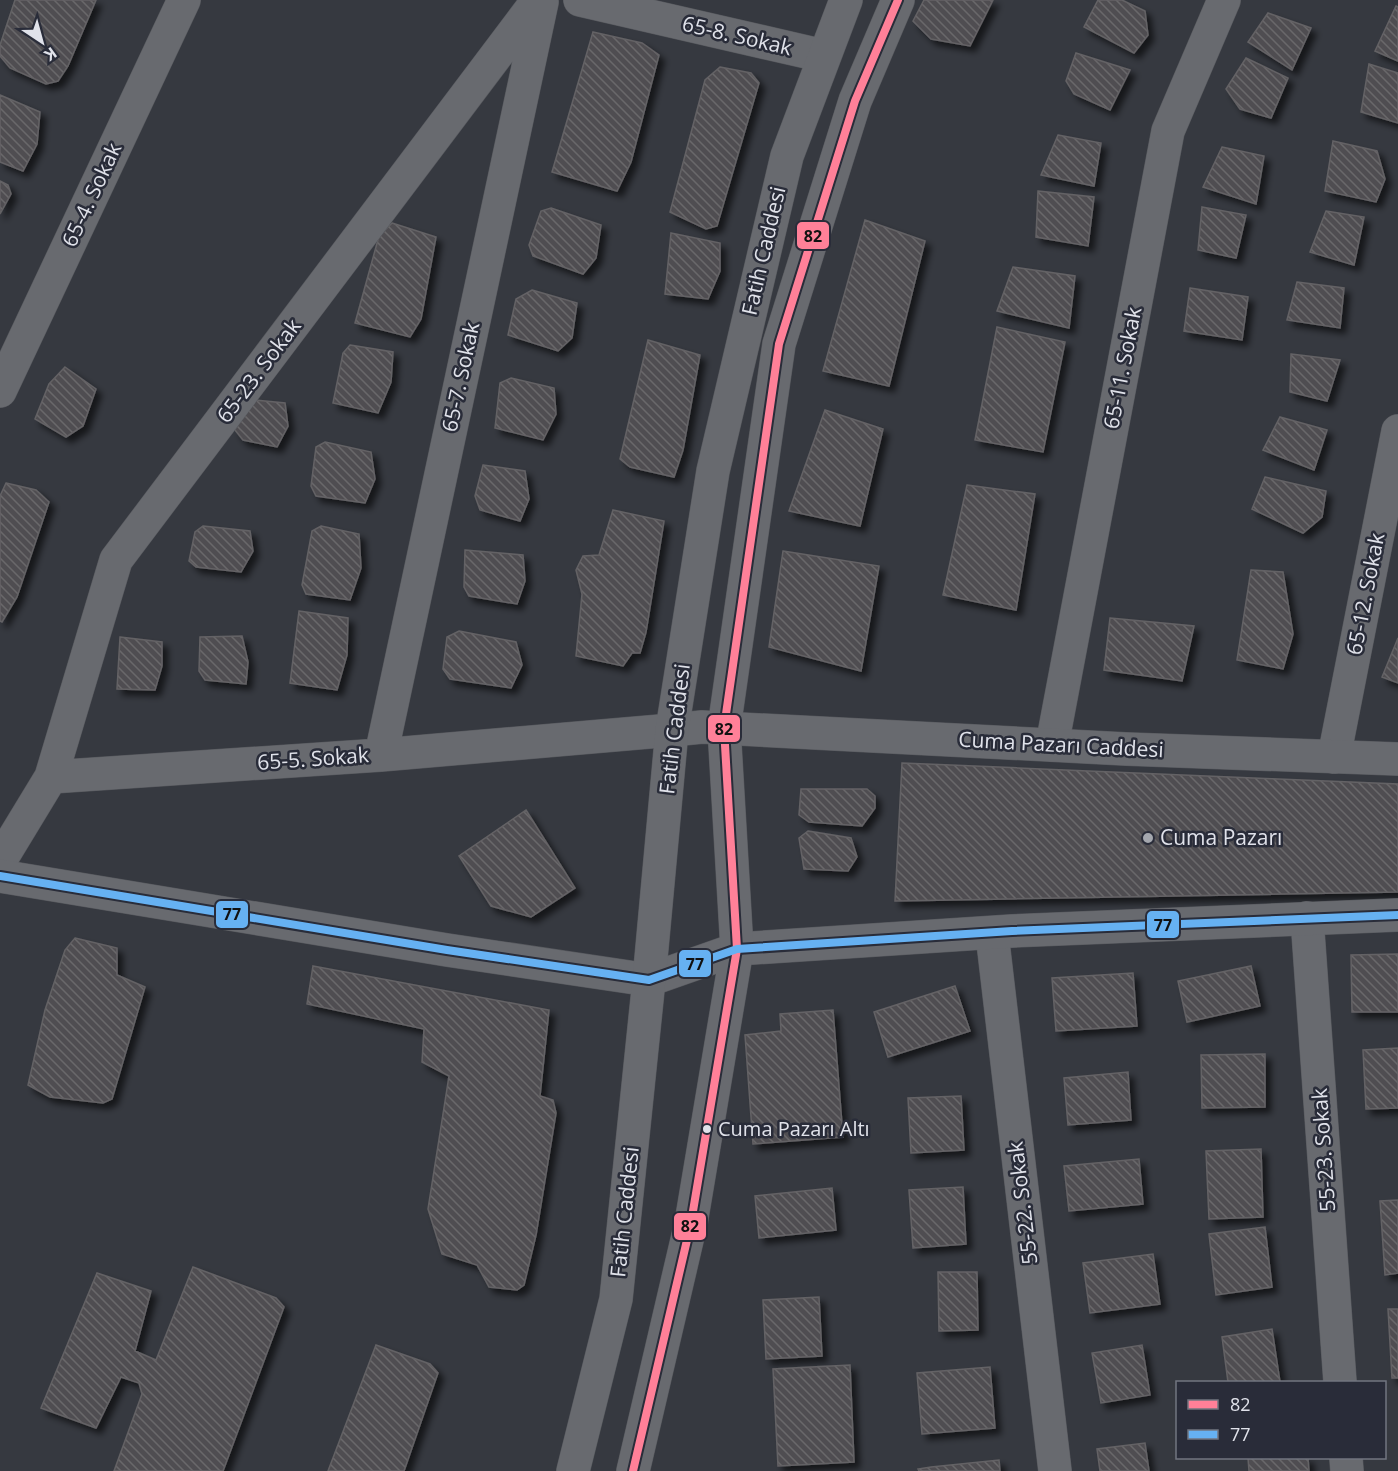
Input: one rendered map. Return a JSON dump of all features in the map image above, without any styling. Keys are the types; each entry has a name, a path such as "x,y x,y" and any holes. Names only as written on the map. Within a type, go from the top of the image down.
{"street":[{"name":"65-4. Sokak","path":"0,391 184,0"},
{"name":"65-7. Sokak","path":"381,755 540,0"},
{"name":"65-23. Sokak","path":"51,777 116,560 540,0"},
{"name":"65-8. Sokak","path":"580,0 824,56"},
{"name":"Fatih Caddesi","path":"573,1471 616,1299 672,730 713,471 787,156 846,0"},
{"name":"Fatih Caddesi","path":"633,1471 691,1223 737,949 724,728 780,344 855,101 898,0"},
{"name":"65-11. Sokak","path":"1052,745 1168,131 1224,0"},
{"name":"65-12. Sokak","path":"1334,757 1398,431"},
{"name":"Cuma Pazarı Caddesi","path":"672,730 702,727 1052,745 1398,759"},
{"name":"65-5. Sokak","path":"51,777 381,755 672,730"},
{"path":"0,861 51,777"},
{"path":"0,876 447,950 649,980 737,949 1012,932 1398,915"},
{"name":"55-23. Sokak","path":"1307,918 1340,1381"},
{"name":"55-22. Sokak","path":"992,934 1055,1471"}],"building":[{"path":"15,0 96,0 68,66 58,81 46,84 10,68 0,56 0,45"},
{"path":"924,0 993,0 970,46 931,39 913,21"},
{"path":"1098,0 1122,0 1145,11 1148,35 1134,53 1084,27"},
{"path":"1396,6 1398,7 1398,61 1375,51"},
{"path":"1268,13 1311,28 1292,70 1248,42"},
{"path":"593,32 642,43 659,55 631,162 617,191 552,172"},
{"path":"1076,53 1130,70 1110,110 1074,94 1066,81"},
{"path":"1246,58 1288,78 1271,118 1240,109 1226,89"},
{"path":"1369,64 1398,73 1398,123 1361,112"},
{"path":"720,67 751,73 759,83 717,226 706,229 670,212 705,80"},
{"path":"0,95 40,112 37,144 23,171 0,162"},
{"path":"1058,135 1101,143 1094,186 1041,175"},
{"path":"1333,141 1377,151 1385,179 1376,202 1325,191"},
{"path":"1222,147 1264,156 1256,204 1203,187"},
{"path":"0,181 8,185 11,194 0,214"},
{"path":"1038,191 1094,197 1088,246 1036,237"},
{"path":"1202,207 1246,215 1236,258 1198,250"},
{"path":"551,208 601,225 596,258 583,274 533,256 529,245 541,211"},
{"path":"1326,211 1364,217 1354,265 1310,252"},
{"path":"865,220 925,241 889,386 823,371"},
{"path":"392,223 436,237 421,319 410,337 355,323 379,236"},
{"path":"671,233 720,243 720,271 708,299 665,294"},
{"path":"1013,267 1075,276 1069,328 997,311"},
{"path":"1297,282 1344,288 1340,328 1287,320"},
{"path":"1190,288 1248,297 1242,340 1184,331"},
{"path":"532,290 577,303 572,338 558,351 508,335 516,299"},
{"path":"997,327 1065,342 1043,452 975,440"},
{"path":"648,340 700,355 683,450 674,477 630,467 620,459"},
{"path":"350,345 393,352 391,382 378,413 333,403 343,353"},
{"path":"1291,354 1340,360 1327,401 1290,392"},
{"path":"65,367 96,389 83,426 66,437 35,419 49,384"},
{"path":"511,378 554,388 556,414 543,440 495,428 500,383"},
{"path":"255,400 285,403 288,426 277,447 243,440 235,430 241,410"},
{"path":"825,410 883,429 860,526 789,511"},
{"path":"1280,417 1327,430 1314,470 1263,450"},
{"path":"325,442 371,452 375,479 365,503 316,496 311,486 316,447"},
{"path":"483,465 525,471 529,499 520,521 480,510 475,496"},
{"path":"1265,477 1326,491 1322,517 1303,533 1252,509"},
{"path":"6,483 36,490 49,502 17,597 2,622 0,621 0,496"},
{"path":"967,485 1035,494 1016,610 943,595"},
{"path":"613,510 664,521 646,632 640,653 632,653 623,666 576,656 582,594 576,570 583,556 599,555"},
{"path":"203,526 250,531 253,551 241,572 196,567 189,561 195,532"},
{"path":"321,526 359,534 361,568 350,600 306,594 302,585 312,531"},
{"path":"465,550 523,555 525,581 517,604 469,596 464,587"},
{"path":"783,551 879,566 861,671 769,647"},
{"path":"1251,570 1283,572 1293,634 1283,669 1237,660"},
{"path":"299,611 348,618 347,655 337,690 290,683"},
{"path":"1110,618 1194,626 1182,681 1104,670"},
{"path":"459,631 516,642 522,665 511,688 450,679 443,669 447,637"},
{"path":"242,636 248,662 246,684 205,680 199,671 200,637"},
{"path":"120,637 162,642 162,666 155,690 117,689"},
{"path":"1398,638 1398,683 1382,677"},
{"name":"Cuma Pazarı","path":"902,763 1398,784 1398,892 895,901"},
{"path":"801,789 867,789 875,796 875,808 862,826 809,822 799,815"},
{"path":"526,810 575,888 531,917 491,906 459,856"},
{"path":"808,831 851,838 857,857 848,871 804,869 799,838"},
{"path":"75,938 117,948 117,975 145,987 112,1099 103,1103 50,1097 28,1085 45,1010 65,950"},
{"path":"1398,954 1398,1012 1352,1012 1351,955"},
{"path":"313,966 549,1010 540,1096 553,1100 556,1113 536,1235 524,1285 517,1290 489,1287 477,1265 442,1254 428,1209 449,1076 422,1062 424,1029 307,1004"},
{"path":"1251,966 1260,1006 1187,1022 1178,981"},
{"path":"1133,973 1137,1026 1056,1031 1052,978"},
{"path":"955,986 970,1031 888,1057 874,1012"},
{"path":"833,1010 843,1137 753,1144 745,1035 781,1031 780,1014"},
{"path":"1398,1048 1398,1108 1366,1109 1363,1050"},
{"path":"1265,1054 1265,1107 1202,1108 1201,1055"},
{"path":"1128,1072 1131,1120 1068,1125 1064,1078"},
{"path":"961,1096 964,1150 911,1153 908,1098"},
{"path":"1261,1149 1263,1217 1209,1219 1206,1151"},
{"path":"1139,1159 1143,1204 1069,1211 1064,1166"},
{"path":"963,1187 966,1244 913,1248 909,1190"},
{"path":"832,1188 836,1230 759,1238 755,1196"},
{"path":"1398,1200 1398,1273 1385,1275 1380,1201"},
{"path":"1265,1227 1272,1287 1216,1295 1209,1234"},
{"path":"1153,1254 1160,1304 1090,1313 1083,1263"},
{"path":"193,1267 276,1298 284,1307 223,1471 114,1471 142,1394 139,1383 121,1377 96,1428 41,1408 97,1273 151,1291 135,1351 156,1360"},
{"path":"938,1272 977,1272 978,1330 939,1331"},
{"path":"819,1297 822,1356 766,1359 763,1300"},
{"path":"1388,1309 1398,1309 1398,1378 1392,1378"},
{"path":"1272,1329 1280,1381 1228,1381 1222,1337"},
{"path":"376,1345 430,1364 438,1373 404,1471 328,1471"},
{"path":"1142,1345 1150,1395 1101,1403 1092,1353"},
{"path":"850,1365 854,1462 778,1466 773,1369"},
{"path":"990,1367 995,1428 922,1434 917,1373"},
{"path":"1145,1443 1149,1471 1100,1471 1097,1449"},
{"path":"1248,1459 1308,1459 1309,1471 1249,1471"},
{"path":"999,1460 1000,1471 919,1471 918,1469 931,1467"}],"transit line":[{"name":"82","path":"633,1471 691,1223 737,949 724,728 779,344 855,101 898,0"},
{"name":"77","path":"0,876 447,950 649,980 737,949 1012,931 1398,915"}],"place":[{"name":"Cuma Pazarı","path":"1148,838"},
{"name":"Cuma Pazarı Altı","path":"707,1129"}]}
